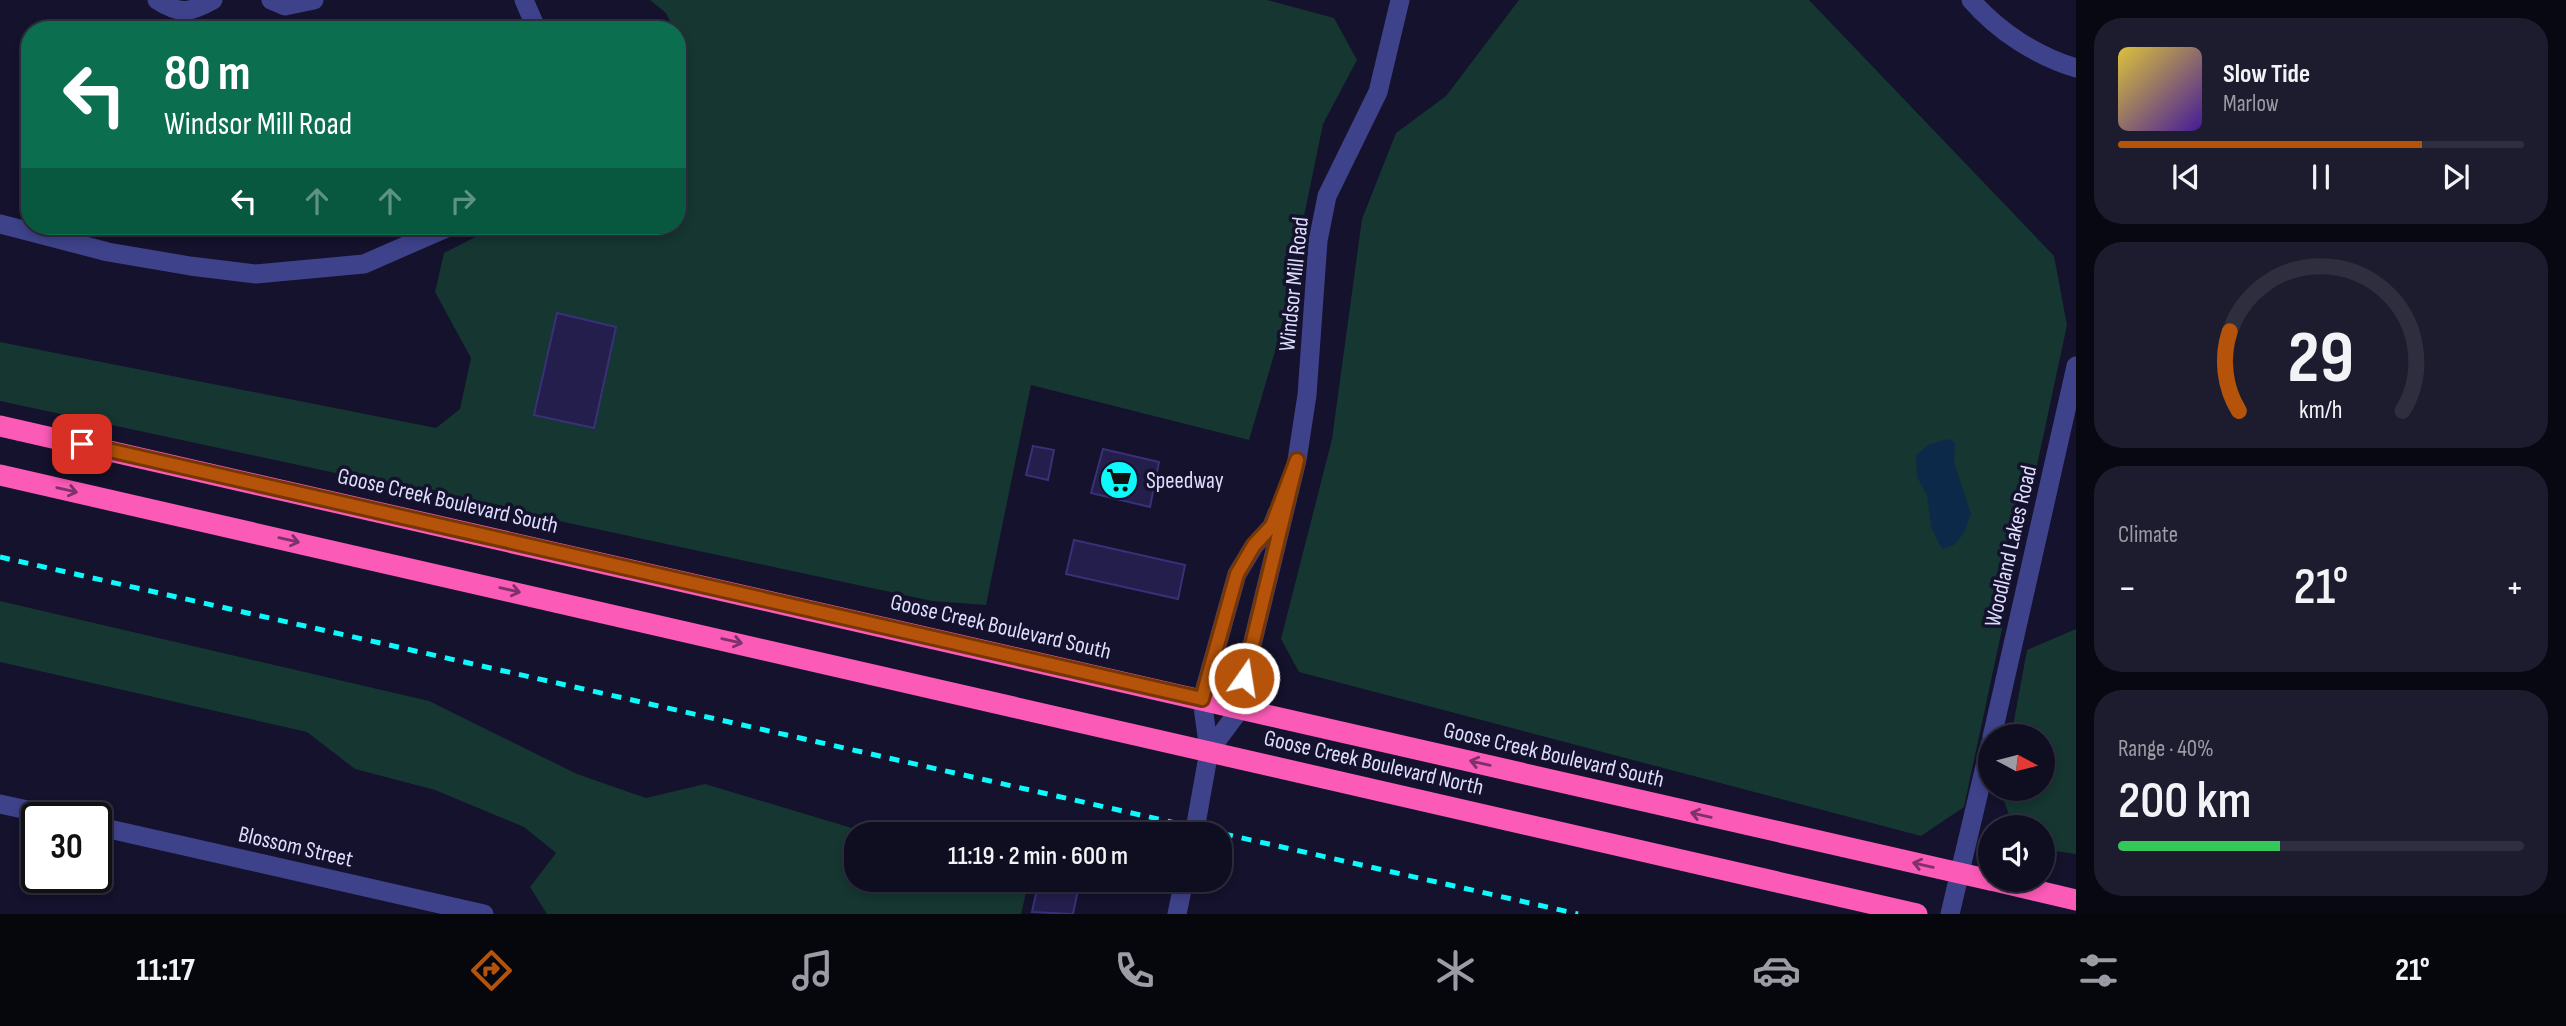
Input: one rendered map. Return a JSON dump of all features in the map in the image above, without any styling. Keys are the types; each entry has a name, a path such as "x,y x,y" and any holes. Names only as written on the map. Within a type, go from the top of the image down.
{"highway":[{"name":"Goose Creek Boulevard South","path":"0,426 1978,877"},
{"name":"Goose Creek Boulevard North","path":"0,475 1917,914"},
{"name":"Goose Creek Boulevard South","path":"2042,892 2076,900"}],"street":[{"path":"157,0 171,9 192,12 213,0"},
{"path":"271,0 285,6 314,0"},
{"path":"524,0 533,21"},
{"name":"Windsor Mill Road","path":"1209,751 1241,708 1244,678 1297,460 1307,395 1318,241 1327,196 1378,92 1400,0"},
{"path":"1971,0 1989,20 2029,47 2076,68"},
{"path":"0,224 21,229"},
{"path":"42,235 108,252 256,274 364,264 430,235"},
{"name":"Woodland Lakes Road","path":"1995,724 2076,366"},
{"name":"Windsor Mill Road","path":"1202,699 1237,574 1254,545 1272,526 1297,460"},
{"path":"1196,822 1209,751 1202,699"},
{"path":"1950,914 1978,796"},
{"path":"0,804 21,809"},
{"name":"Blossom Street","path":"112,830 484,914"},
{"path":"1177,914 1182,892"}],"green space":[{"path":"650,0 1267,0 1334,18 1357,60 1323,124 1279,338 1249,440 1031,385 986,605 932,601 0,401 0,342 436,428 460,409 471,358 435,292 444,253 479,235 686,235 686,21 670,21 666,13"},
{"path":"1519,0 1809,0 2054,256 2067,325 1982,724 1978,724 1978,741 1964,807 1921,836 1299,672 1281,639 1332,439 1362,219 1396,133 1446,96"},
{"path":"0,601 429,701 577,774 646,798 705,784 844,826 844,892 1026,892 1021,914 547,914 530,887 556,853 524,827 435,790 355,769 307,732 0,662"},
{"path":"2076,629 2076,854 2055,851 2055,815 2009,815 2004,802 2055,801 2055,724 2013,724 2027,650"}],"water":[{"path":"1947,439 1955,442 1954,462 1971,514 1964,533 1954,545 1942,549 1931,527 1927,495 1917,477 1916,455 1928,445"}],"building":[{"path":"557,313 616,327 594,428 534,415"},
{"path":"1033,446 1054,450 1048,480 1026,475"},
{"path":"1103,449 1159,462 1150,507 1091,493"},
{"path":"1074,540 1185,565 1178,599 1066,574"},
{"path":"1036,892 1078,892 1073,914 1032,912"}],"railway":[{"path":"0,557 1578,914"}],"place":[{"name":"Speedway","path":"1119,480"}],"route":[{"path":"82,444 1202,699 1237,574 1254,545 1272,526 1297,460 1244,678"}]}
